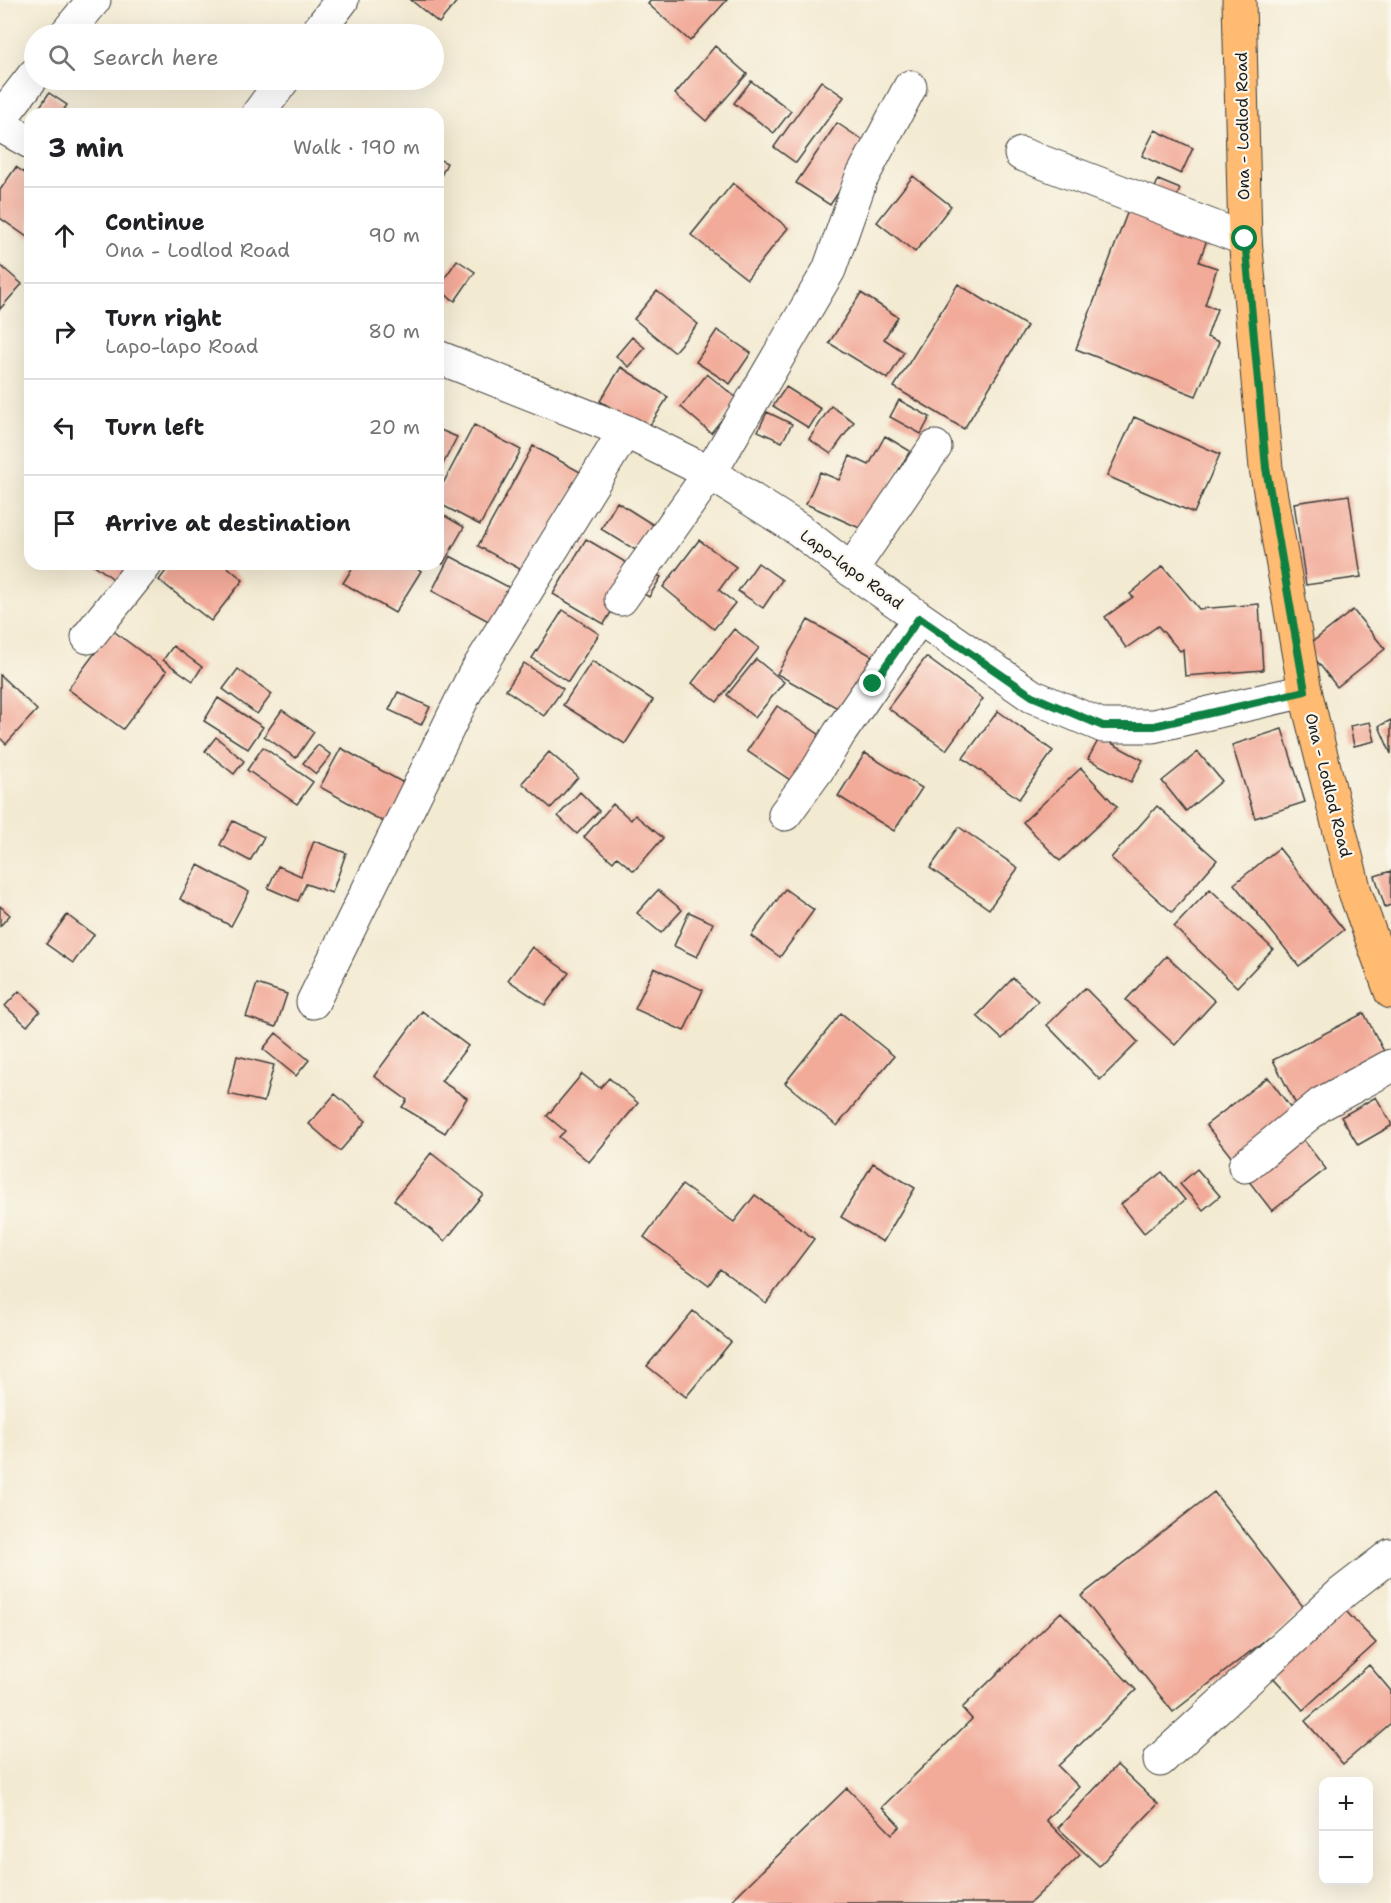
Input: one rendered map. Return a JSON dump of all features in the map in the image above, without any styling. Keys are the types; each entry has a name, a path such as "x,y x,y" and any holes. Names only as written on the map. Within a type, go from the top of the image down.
{"main road":[{"name":"Ona - Lodlod Road","path":"1239,0 1245,239 1266,468 1305,691 1355,892 1391,991"}],"street":[{"path":"74,24 93,0"},
{"path":"324,24 342,0"},
{"path":"621,599 710,473 829,270 861,178 910,87"},
{"path":"0,119 24,88"},
{"path":"262,108 276,90"},
{"path":"0,125 24,139"},
{"path":"1021,154 1245,239"},
{"name":"Lapo-lapo Road","path":"444,359 625,431 710,473 798,529 851,570 1032,696 1103,726 1154,726 1305,691"},
{"path":"313,1002 474,677 625,431"},
{"path":"851,570 935,447"},
{"path":"88,637 141,570"},
{"path":"785,814 818,770 839,734 919,618"},
{"path":"1245,1166 1321,1104 1391,1066"},
{"path":"1160,1761 1343,1592 1391,1555"}],"building":[{"path":"411,0 458,0 439,23"},
{"path":"651,0 727,0 690,41 648,4"},
{"path":"715,46 747,74 706,121 675,94"},
{"path":"751,81 791,111 774,133 734,103"},
{"path":"821,81 844,97 796,163 774,147"},
{"path":"49,93 67,105 65,108 39,108"},
{"path":"837,123 870,145 830,205 796,183"},
{"path":"1155,130 1193,148 1181,174 1142,156"},
{"path":"16,167 24,173 24,235 0,218 0,190"},
{"path":"913,176 951,206 915,252 877,222"},
{"path":"1158,180 1180,189 1173,205 1152,196"},
{"path":"733,183 788,228 747,279 691,235"},
{"path":"1129,208 1208,237 1199,262 1217,268 1205,305 1217,309 1207,337 1219,342 1196,396 1076,349"},
{"path":"457,260 475,272 455,301 444,294 444,279"},
{"path":"0,265 22,284 0,309"},
{"path":"958,284 1027,326 964,429 894,387"},
{"path":"657,291 698,324 674,352 634,319"},
{"path":"861,293 898,317 884,339 904,352 888,379 829,343"},
{"path":"717,330 751,353 730,384 696,362"},
{"path":"632,337 645,348 629,367 616,356"},
{"path":"621,367 668,397 647,430 600,401"},
{"path":"707,374 738,399 711,433 681,407"},
{"path":"786,387 821,409 809,428 773,406"},
{"path":"899,400 930,417 921,434 890,417"},
{"path":"831,406 854,422 831,454 809,439"},
{"path":"767,412 792,424 782,442 758,431"},
{"path":"1134,417 1220,454 1194,513 1107,476"},
{"path":"474,425 521,450 480,525 444,506 444,482"},
{"path":"444,432 457,437 444,462"},
{"path":"885,436 910,451 864,530 806,504 820,472 839,480 850,456 869,465"},
{"path":"533,446 582,473 527,573 478,546"},
{"path":"1349,495 1361,577 1306,585 1294,503"},
{"path":"617,502 663,531 647,557 601,529"},
{"path":"444,515 464,527 444,562"},
{"path":"586,539 637,569 604,624 553,594"},
{"path":"699,540 736,567 719,590 735,603 714,629 663,587"},
{"path":"450,556 514,590 496,625 432,591"},
{"path":"758,563 782,580 763,608 738,591"},
{"path":"1163,566 1199,609 1259,604 1263,670 1185,676 1183,649 1180,651 1158,626 1126,648 1105,617 1133,597 1130,594"},
{"path":"647,569 661,577 649,597 635,589"},
{"path":"101,570 134,570 123,586"},
{"path":"166,570 231,570 243,580 211,621 159,580"},
{"path":"351,570 421,571 395,613 343,583"},
{"path":"563,610 599,634 568,682 532,658"},
{"path":"1353,610 1385,649 1337,687 1306,647"},
{"path":"808,620 881,661 850,715 777,674"},
{"path":"734,629 759,648 717,702 692,683"},
{"path":"112,630 167,671 123,729 68,689"},
{"path":"173,646 202,667 193,681 163,660"},
{"path":"926,657 983,699 946,750 888,708"},
{"path":"756,659 784,682 755,718 727,695"},
{"path":"592,661 653,700 625,744 563,705"},
{"path":"524,663 563,689 544,716 506,690"},
{"path":"238,669 272,694 257,714 223,689"},
{"path":"0,675 37,710 6,744 0,738"},
{"path":"398,692 430,707 421,725 389,710"},
{"path":"218,698 263,727 248,749 204,721"},
{"path":"777,706 832,743 802,788 747,751"},
{"path":"282,710 314,732 296,758 264,736"},
{"path":"998,711 1053,751 1019,799 963,758"},
{"path":"1391,720 1391,754 1379,726"},
{"path":"1370,722 1375,741 1354,746 1350,726"},
{"path":"1282,729 1305,802 1255,818 1232,745"},
{"path":"216,737 244,761 234,774 205,751"},
{"path":"1100,737 1143,760 1131,782 1088,759"},
{"path":"318,745 331,755 316,774 303,763"},
{"path":"263,747 313,782 297,804 247,770"},
{"path":"341,748 411,787 389,825 320,787"},
{"path":"549,752 578,777 551,808 522,783"},
{"path":"1198,752 1222,781 1186,811 1162,781"},
{"path":"865,753 922,788 894,831 838,796"},
{"path":"1081,768 1117,807 1060,861 1023,822"},
{"path":"580,792 599,811 577,834 558,816"},
{"path":"613,804 631,820 635,815 663,838 634,871 617,857 613,862 584,837"},
{"path":"1157,806 1217,860 1172,912 1111,858"},
{"path":"233,821 264,837 250,861 220,845"},
{"path":"959,827 1018,868 989,909 930,868"},
{"path":"314,841 346,853 332,893 306,884 298,901 268,888 278,866 301,876"},
{"path":"1279,848 1344,930 1299,966 1234,884"},
{"path":"198,865 249,892 231,926 180,899"},
{"path":"1391,871 1391,905 1385,907 1375,876"},
{"path":"785,889 814,910 780,957 751,936"},
{"path":"1210,889 1273,949 1237,987 1174,927"},
{"path":"658,890 682,910 661,933 637,913"},
{"path":"0,906 10,915 0,926"},
{"path":"689,912 713,923 697,957 674,946"},
{"path":"67,915 94,935 73,963 46,944"},
{"path":"532,947 569,973 545,1005 508,980"},
{"path":"1166,956 1215,1001 1175,1045 1126,1000"},
{"path":"654,968 703,990 684,1031 635,1009"},
{"path":"1013,978 1038,1001 1002,1039 977,1016"},
{"path":"257,984 287,994 276,1027 246,1017"},
{"path":"1085,988 1138,1042 1100,1080 1047,1025"},
{"path":"19,991 40,1011 27,1026 5,1006"},
{"path":"422,1011 468,1046 441,1081 467,1098 445,1133 402,1107 407,1100 374,1076"},
{"path":"841,1013 894,1056 837,1126 785,1083"},
{"path":"1364,1013 1391,1065 1300,1112 1273,1060"},
{"path":"276,1033 309,1060 296,1076 263,1049"},
{"path":"237,1056 274,1065 264,1102 228,1094"},
{"path":"582,1074 600,1088 609,1078 638,1103 589,1162 559,1137 565,1131 547,1116"},
{"path":"1268,1077 1297,1116 1236,1163 1206,1125"},
{"path":"335,1094 366,1121 340,1151 309,1124"},
{"path":"1376,1097 1391,1126 1358,1145 1341,1117"},
{"path":"1295,1129 1326,1169 1272,1211 1241,1171"},
{"path":"431,1153 483,1194 445,1241 394,1200"},
{"path":"873,1163 915,1188 883,1242 841,1217"},
{"path":"1197,1169 1220,1196 1203,1210 1180,1184"},
{"path":"1162,1172 1185,1200 1144,1233 1121,1204"},
{"path":"682,1185 734,1222 755,1195 814,1239 766,1303 720,1269 709,1285 644,1237"},
{"path":"693,1311 731,1342 686,1397 647,1366"},
{"path":"1214,1492 1305,1609 1173,1712 1081,1596"},
{"path":"1343,1608 1376,1643 1303,1710 1270,1674"},
{"path":"1061,1612 1136,1690 1058,1766 1079,1787 1046,1820 1080,1855 1030,1903 729,1903 847,1788 892,1834 900,1826 882,1807 972,1719 962,1708"},
{"path":"1369,1665 1391,1691 1391,1723 1343,1764 1305,1721"},
{"path":"1117,1765 1158,1804 1099,1866 1058,1828"}],"route":[{"path":"873,684 919,618 1032,696 1103,726 1154,726 1305,691 1266,468 1245,239"}]}
